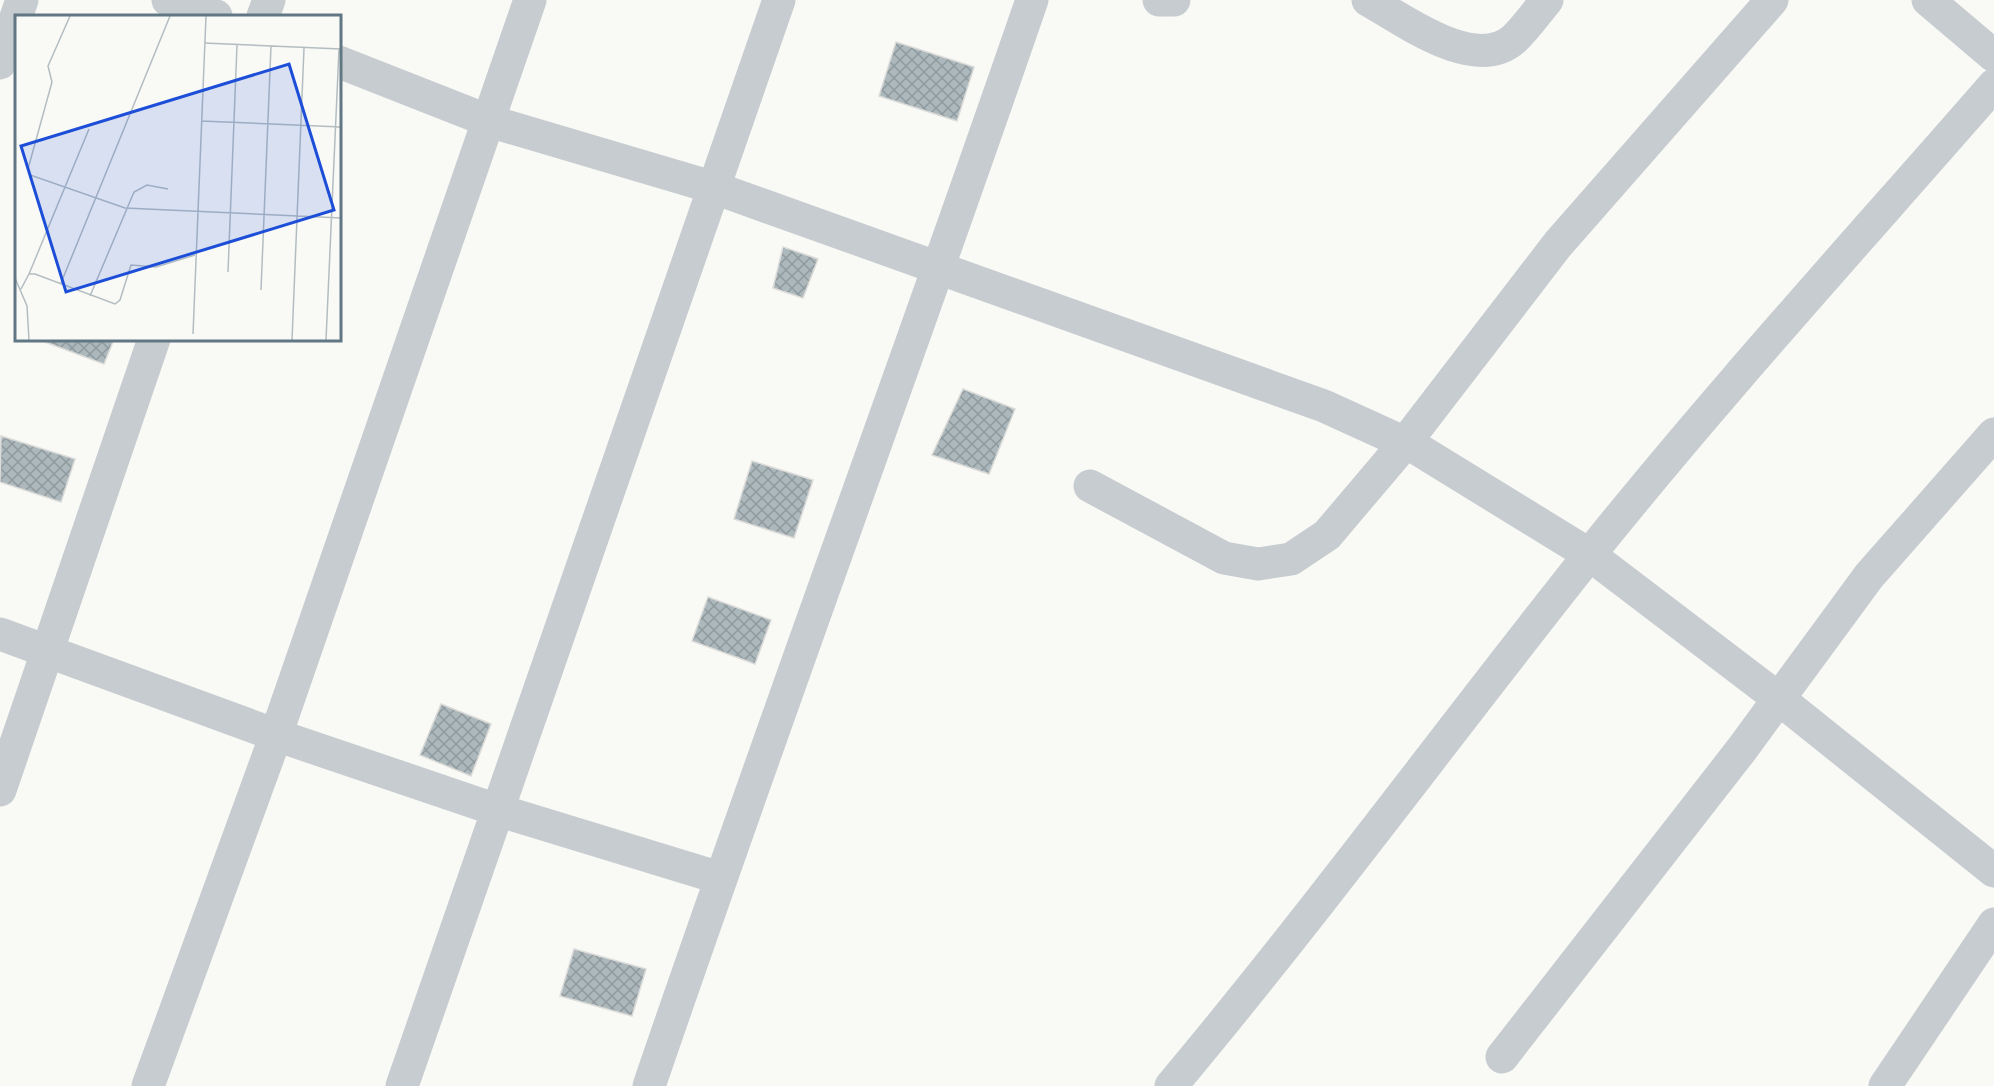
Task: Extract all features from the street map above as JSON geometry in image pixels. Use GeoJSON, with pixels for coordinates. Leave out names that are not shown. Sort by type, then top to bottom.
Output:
{"type":"FeatureCollection","features":[{"type":"Feature","properties":{"kind":"street"},"geometry":{"type":"LineString","coordinates":[[17,15],[22,0]]}},
{"type":"Feature","properties":{"kind":"street"},"geometry":{"type":"LineString","coordinates":[[168,0],[213,15]]}},
{"type":"Feature","properties":{"kind":"street"},"geometry":{"type":"LineString","coordinates":[[263,15],[269,0]]}},
{"type":"Feature","properties":{"kind":"street"},"geometry":{"type":"LineString","coordinates":[[148,1086],[276,735],[530,0]]}},
{"type":"Feature","properties":{"kind":"street"},"geometry":{"type":"LineString","coordinates":[[402,1086],[712,187],[779,0]]}},
{"type":"Feature","properties":{"kind":"street"},"geometry":{"type":"LineString","coordinates":[[649,1086],[720,878],[940,268],[1032,0]]}},
{"type":"Feature","properties":{"kind":"street"},"geometry":{"type":"LineString","coordinates":[[1159,0],[1174,0]]}},
{"type":"Feature","properties":{"kind":"street"},"geometry":{"type":"LineString","coordinates":[[1368,0],[1435,37],[1466,50],[1482,52],[1497,50],[1514,40],[1547,0]]}},
{"type":"Feature","properties":{"kind":"street"},"geometry":{"type":"LineString","coordinates":[[1090,486],[1224,558],[1258,564],[1291,559],[1327,535],[1406,443],[1558,244],[1772,0]]}},
{"type":"Feature","properties":{"kind":"street"},"geometry":{"type":"LineString","coordinates":[[1928,0],[1994,56]]}},
{"type":"Feature","properties":{"kind":"street"},"geometry":{"type":"LineString","coordinates":[[0,63],[15,20]]}},
{"type":"Feature","properties":{"kind":"street"},"geometry":{"type":"LineString","coordinates":[[340,62],[489,121],[712,187],[940,268],[1324,406],[1406,443],[1590,555],[1779,699],[1968,847],[1994,871]]}},
{"type":"Feature","properties":{"kind":"street"},"geometry":{"type":"LineString","coordinates":[[1171,1086],[1267,972],[1590,555],[1699,422],[1994,86]]}},
{"type":"Feature","properties":{"kind":"street"},"geometry":{"type":"LineString","coordinates":[[0,790],[154,340]]}},
{"type":"Feature","properties":{"kind":"street"},"geometry":{"type":"LineString","coordinates":[[1502,1058],[1779,699],[1869,576],[1994,434]]}},
{"type":"Feature","properties":{"kind":"street"},"geometry":{"type":"LineString","coordinates":[[0,634],[48,654],[276,735],[497,810],[720,878]]}},
{"type":"Feature","properties":{"kind":"street"},"geometry":{"type":"LineString","coordinates":[[1885,1086],[1994,924]]}},
{"type":"Feature","properties":{"kind":"building"},"geometry":{"type":"Polygon","coordinates":[[[896,42],[974,67],[957,121],[879,96],[896,42]]]}},
{"type":"Feature","properties":{"kind":"building"},"geometry":{"type":"Polygon","coordinates":[[[783,247],[818,259],[803,298],[773,288],[783,247]]]}},
{"type":"Feature","properties":{"kind":"building"},"geometry":{"type":"Polygon","coordinates":[[[40,340],[114,340],[104,364],[40,340]]]}},
{"type":"Feature","properties":{"kind":"building"},"geometry":{"type":"Polygon","coordinates":[[[963,389],[1015,409],[989,474],[932,455],[963,389]]]}},
{"type":"Feature","properties":{"kind":"building"},"geometry":{"type":"Polygon","coordinates":[[[1,436],[75,459],[61,502],[0,482],[1,436]]]}},
{"type":"Feature","properties":{"kind":"building"},"geometry":{"type":"Polygon","coordinates":[[[752,461],[813,480],[794,538],[734,519],[752,461]]]}},
{"type":"Feature","properties":{"kind":"building"},"geometry":{"type":"Polygon","coordinates":[[[708,597],[771,620],[755,664],[692,641],[708,597]]]}},
{"type":"Feature","properties":{"kind":"building"},"geometry":{"type":"Polygon","coordinates":[[[441,704],[491,724],[471,776],[420,755],[441,704]]]}},
{"type":"Feature","properties":{"kind":"building"},"geometry":{"type":"Polygon","coordinates":[[[574,949],[646,969],[632,1016],[560,996],[574,949]]]}}]}
